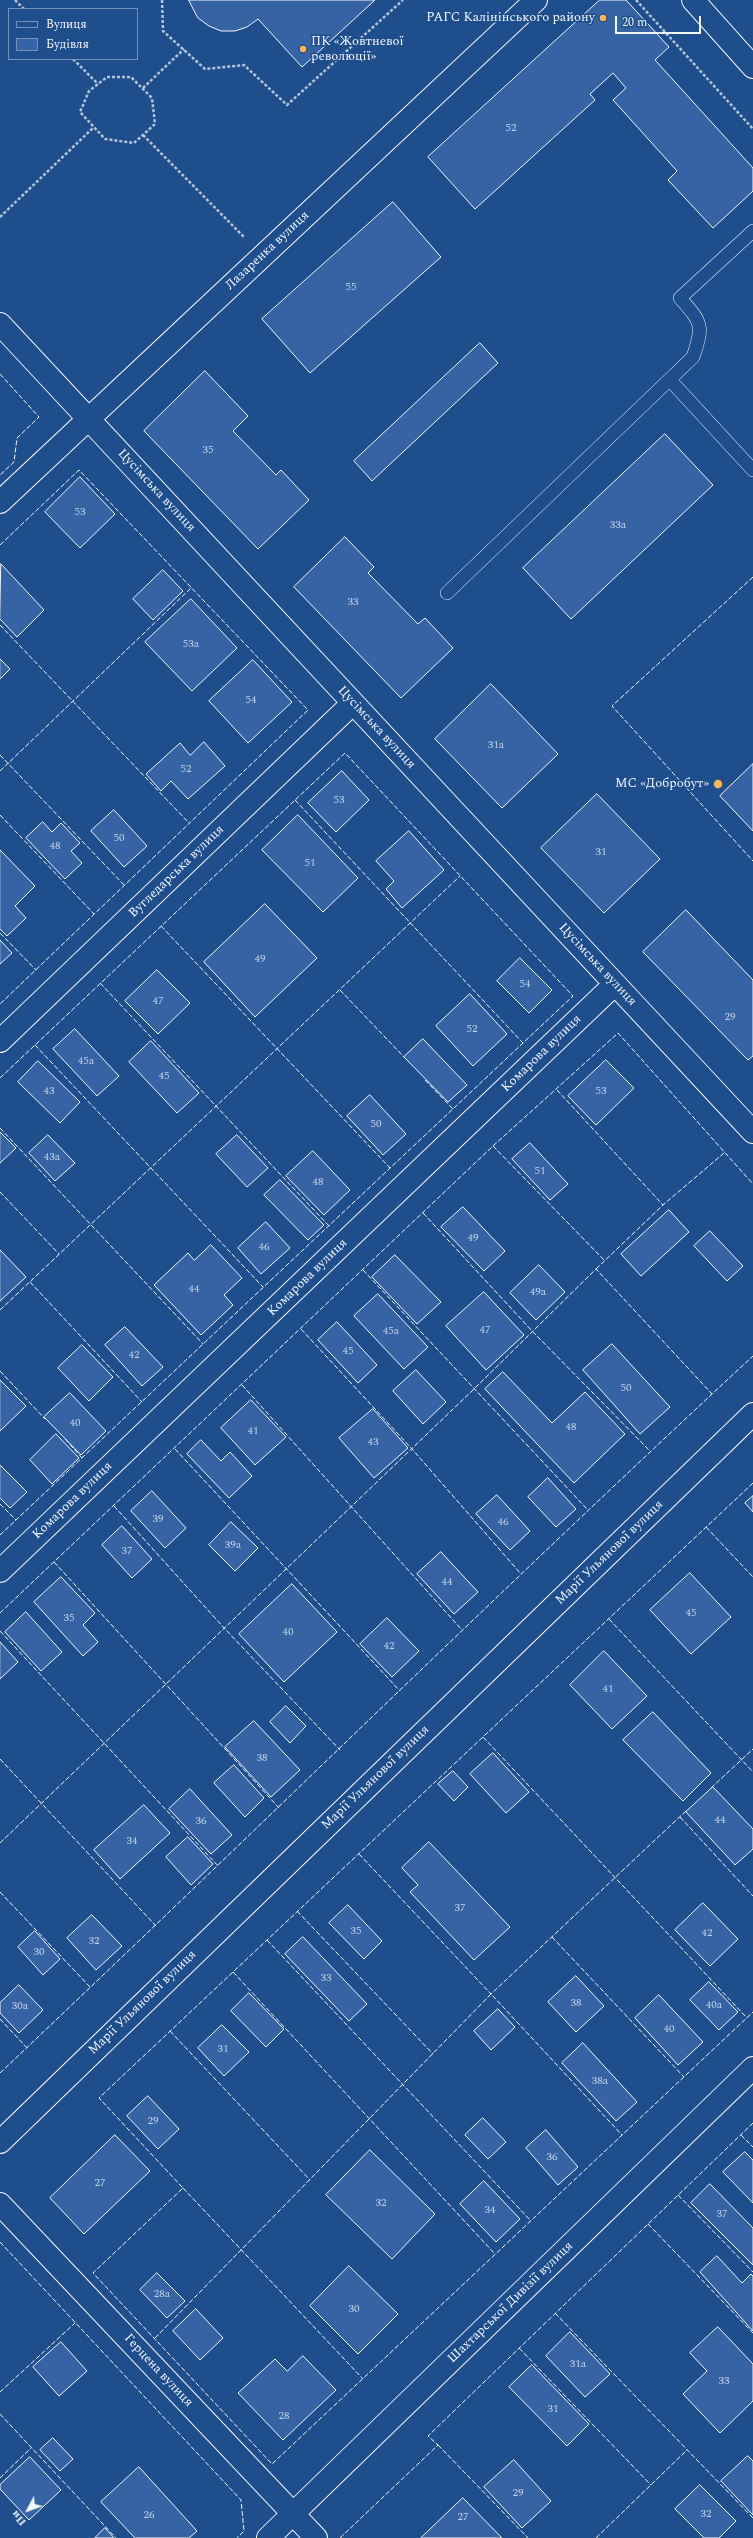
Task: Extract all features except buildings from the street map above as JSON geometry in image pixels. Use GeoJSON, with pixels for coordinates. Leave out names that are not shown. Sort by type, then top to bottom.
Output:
{"type":"FeatureCollection","features":[{"type":"Feature","properties":{"kind":"street","name":"Лазаренка вулиця"},"geometry":{"type":"LineString","coordinates":[[0,502],[536,0]]}},
{"type":"Feature","properties":{"kind":"street"},"geometry":{"type":"LineString","coordinates":[[693,0],[753,67]]}},
{"type":"Feature","properties":{"kind":"street","name":"Цусімська вулиця"},"geometry":{"type":"LineString","coordinates":[[0,324],[753,1132]]}},
{"type":"Feature","properties":{"kind":"street","name":"Вугледарська вулиця"},"geometry":{"type":"LineString","coordinates":[[0,1041],[353,703]]}},
{"type":"Feature","properties":{"kind":"street","name":"Комарова вулиця"},"geometry":{"type":"LineString","coordinates":[[0,1571],[615,984]]}},
{"type":"Feature","properties":{"kind":"street","name":"Марії Ульянової вулиця"},"geometry":{"type":"LineString","coordinates":[[0,2142],[753,1414]]}},
{"type":"Feature","properties":{"kind":"street","name":"Шахтарської Дивізії вулиця"},"geometry":{"type":"LineString","coordinates":[[268,2538],[753,2068]]}},
{"type":"Feature","properties":{"kind":"street","name":"Герцена вулиця"},"geometry":{"type":"LineString","coordinates":[[0,2204],[316,2538]]}},
{"type":"Feature","properties":{"kind":"lane"},"geometry":{"type":"LineString","coordinates":[[447,593],[693,358],[700,336],[698,319],[680,298],[753,231]]}},
{"type":"Feature","properties":{"kind":"lane"},"geometry":{"type":"LineString","coordinates":[[670,380],[753,470]]}},
{"type":"Feature","properties":{"kind":"path"},"geometry":{"type":"LineString","coordinates":[[15,0],[23,8]]}},
{"type":"Feature","properties":{"kind":"path"},"geometry":{"type":"LineString","coordinates":[[162,0],[163,31],[205,68],[244,65],[287,105],[403,0]]}},
{"type":"Feature","properties":{"kind":"path"},"geometry":{"type":"LineString","coordinates":[[636,0],[753,129]]}},
{"type":"Feature","properties":{"kind":"path"},"geometry":{"type":"LineString","coordinates":[[143,88],[184,49]]}},
{"type":"Feature","properties":{"kind":"path"},"geometry":{"type":"LineString","coordinates":[[74,60],[98,84]]}},
{"type":"Feature","properties":{"kind":"path"},"geometry":{"type":"LineString","coordinates":[[131,76],[143,88],[152,98],[155,124],[134,143],[105,139],[80,112],[89,91],[107,77],[131,76]]}},
{"type":"Feature","properties":{"kind":"path"},"geometry":{"type":"LineString","coordinates":[[0,217],[94,127]]}},
{"type":"Feature","properties":{"kind":"path"},"geometry":{"type":"LineString","coordinates":[[143,135],[263,256]]}},
{"type":"Feature","properties":{"kind":"fence"},"geometry":{"type":"LineString","coordinates":[[0,374],[39,417],[17,438],[14,462],[0,475]]}},
{"type":"Feature","properties":{"kind":"fence"},"geometry":{"type":"LineString","coordinates":[[0,545],[79,470],[308,710],[0,1004]]}},
{"type":"Feature","properties":{"kind":"fence"},"geometry":{"type":"LineString","coordinates":[[753,577],[612,706],[753,861]]}},
{"type":"Feature","properties":{"kind":"fence"},"geometry":{"type":"LineString","coordinates":[[0,771],[191,588]]}},
{"type":"Feature","properties":{"kind":"fence"},"geometry":{"type":"LineString","coordinates":[[0,625],[189,823]]}},
{"type":"Feature","properties":{"kind":"fence"},"geometry":{"type":"LineString","coordinates":[[0,1078],[345,753],[573,996],[0,1535]]}},
{"type":"Feature","properties":{"kind":"fence"},"geometry":{"type":"LineString","coordinates":[[0,755],[124,885]]}},
{"type":"Feature","properties":{"kind":"fence"},"geometry":{"type":"LineString","coordinates":[[295,800],[523,1043]]}},
{"type":"Feature","properties":{"kind":"fence"},"geometry":{"type":"LineString","coordinates":[[0,815],[94,914]]}},
{"type":"Feature","properties":{"kind":"fence"},"geometry":{"type":"LineString","coordinates":[[0,1310],[460,876]]}},
{"type":"Feature","properties":{"kind":"fence"},"geometry":{"type":"LineString","coordinates":[[161,926],[390,1168]]}},
{"type":"Feature","properties":{"kind":"fence"},"geometry":{"type":"LineString","coordinates":[[0,933],[36,970]]}},
{"type":"Feature","properties":{"kind":"fence"},"geometry":{"type":"LineString","coordinates":[[100,983],[329,1226]]}},
{"type":"Feature","properties":{"kind":"fence"},"geometry":{"type":"LineString","coordinates":[[340,990],[405,1058]]}},
{"type":"Feature","properties":{"kind":"fence"},"geometry":{"type":"LineString","coordinates":[[0,1613],[493,1146],[618,1033],[753,1184]]}},
{"type":"Feature","properties":{"kind":"fence"},"geometry":{"type":"LineString","coordinates":[[35,1045],[263,1287]]}},
{"type":"Feature","properties":{"kind":"fence"},"geometry":{"type":"LineString","coordinates":[[425,1080],[453,1109]]}},
{"type":"Feature","properties":{"kind":"fence"},"geometry":{"type":"LineString","coordinates":[[557,1090],[663,1205]]}},
{"type":"Feature","properties":{"kind":"fence"},"geometry":{"type":"LineString","coordinates":[[0,1128],[203,1344]]}},
{"type":"Feature","properties":{"kind":"fence"},"geometry":{"type":"LineString","coordinates":[[493,1146],[604,1260]]}},
{"type":"Feature","properties":{"kind":"fence"},"geometry":{"type":"LineString","coordinates":[[596,1269],[663,1205],[724,1153]]}},
{"type":"Feature","properties":{"kind":"fence"},"geometry":{"type":"LineString","coordinates":[[0,1192],[59,1254]]}},
{"type":"Feature","properties":{"kind":"fence"},"geometry":{"type":"LineString","coordinates":[[423,1213],[533,1332],[650,1451]]}},
{"type":"Feature","properties":{"kind":"fence"},"geometry":{"type":"LineString","coordinates":[[0,1843],[474,1389],[596,1269],[712,1394]]}},
{"type":"Feature","properties":{"kind":"fence"},"geometry":{"type":"LineString","coordinates":[[363,1270],[587,1509]]}},
{"type":"Feature","properties":{"kind":"fence"},"geometry":{"type":"LineString","coordinates":[[30,1282],[142,1402]]}},
{"type":"Feature","properties":{"kind":"fence"},"geometry":{"type":"LineString","coordinates":[[301,1329],[412,1449],[521,1574]]}},
{"type":"Feature","properties":{"kind":"fence"},"geometry":{"type":"LineString","coordinates":[[0,2073],[563,1534],[753,1356]]}},
{"type":"Feature","properties":{"kind":"fence"},"geometry":{"type":"LineString","coordinates":[[0,1371],[45,1419]]}},
{"type":"Feature","properties":{"kind":"fence"},"geometry":{"type":"LineString","coordinates":[[242,1385],[462,1630]]}},
{"type":"Feature","properties":{"kind":"fence"},"geometry":{"type":"LineString","coordinates":[[65,1439],[82,1458]]}},
{"type":"Feature","properties":{"kind":"fence"},"geometry":{"type":"LineString","coordinates":[[175,1449],[400,1691]]}},
{"type":"Feature","properties":{"kind":"fence"},"geometry":{"type":"LineString","coordinates":[[753,1483],[99,2098],[183,2188],[93,2273],[272,2464],[753,2012]]}},
{"type":"Feature","properties":{"kind":"fence"},"geometry":{"type":"LineString","coordinates":[[0,1504],[16,1520]]}},
{"type":"Feature","properties":{"kind":"fence"},"geometry":{"type":"LineString","coordinates":[[114,1506],[225,1629],[340,1750]]}},
{"type":"Feature","properties":{"kind":"fence"},"geometry":{"type":"LineString","coordinates":[[706,1527],[753,1577]]}},
{"type":"Feature","properties":{"kind":"fence"},"geometry":{"type":"LineString","coordinates":[[54,1562],[279,1808]]}},
{"type":"Feature","properties":{"kind":"fence"},"geometry":{"type":"LineString","coordinates":[[609,1619],[753,1772]]}},
{"type":"Feature","properties":{"kind":"fence"},"geometry":{"type":"LineString","coordinates":[[0,1631],[219,1867]]}},
{"type":"Feature","properties":{"kind":"fence"},"geometry":{"type":"LineString","coordinates":[[483,1737],[747,2018]]}},
{"type":"Feature","properties":{"kind":"fence"},"geometry":{"type":"LineString","coordinates":[[711,1788],[753,1749]]}},
{"type":"Feature","properties":{"kind":"fence"},"geometry":{"type":"LineString","coordinates":[[0,1759],[156,1926]]}},
{"type":"Feature","properties":{"kind":"fence"},"geometry":{"type":"LineString","coordinates":[[359,1854],[491,1994],[687,1810]]}},
{"type":"Feature","properties":{"kind":"fence"},"geometry":{"type":"LineString","coordinates":[[680,1817],[753,1896]]}},
{"type":"Feature","properties":{"kind":"fence"},"geometry":{"type":"LineString","coordinates":[[0,1892],[90,1987]]}},
{"type":"Feature","properties":{"kind":"fence"},"geometry":{"type":"LineString","coordinates":[[297,1911],[433,2054]]}},
{"type":"Feature","properties":{"kind":"fence"},"geometry":{"type":"LineString","coordinates":[[552,1937],[684,2077]]}},
{"type":"Feature","properties":{"kind":"fence"},"geometry":{"type":"LineString","coordinates":[[267,1940],[531,2221]]}},
{"type":"Feature","properties":{"kind":"fence"},"geometry":{"type":"LineString","coordinates":[[233,1972],[495,2254]]}},
{"type":"Feature","properties":{"kind":"fence"},"geometry":{"type":"LineString","coordinates":[[155,2338],[491,1994],[622,2135]]}},
{"type":"Feature","properties":{"kind":"fence"},"geometry":{"type":"LineString","coordinates":[[0,2019],[27,2048]]}},
{"type":"Feature","properties":{"kind":"fence"},"geometry":{"type":"LineString","coordinates":[[170,2031],[310,2180]]}},
{"type":"Feature","properties":{"kind":"fence"},"geometry":{"type":"LineString","coordinates":[[340,2538],[438,2445],[428,2436],[753,2123]]}},
{"type":"Feature","properties":{"kind":"fence"},"geometry":{"type":"LineString","coordinates":[[741,2135],[753,2147]]}},
{"type":"Feature","properties":{"kind":"fence"},"geometry":{"type":"LineString","coordinates":[[183,2188],[363,2379]]}},
{"type":"Feature","properties":{"kind":"fence"},"geometry":{"type":"LineString","coordinates":[[678,2195],[753,2272]]}},
{"type":"Feature","properties":{"kind":"fence"},"geometry":{"type":"LineString","coordinates":[[648,2224],[753,2333]]}},
{"type":"Feature","properties":{"kind":"fence"},"geometry":{"type":"LineString","coordinates":[[0,2242],[241,2500],[244,2531],[237,2538]]}},
{"type":"Feature","properties":{"kind":"fence"},"geometry":{"type":"LineString","coordinates":[[555,2313],[753,2518]]}},
{"type":"Feature","properties":{"kind":"fence"},"geometry":{"type":"LineString","coordinates":[[0,2392],[75,2323]]}},
{"type":"Feature","properties":{"kind":"fence"},"geometry":{"type":"LineString","coordinates":[[519,2348],[651,2485]]}},
{"type":"Feature","properties":{"kind":"fence"},"geometry":{"type":"LineString","coordinates":[[0,2414],[116,2538]]}},
{"type":"Feature","properties":{"kind":"fence"},"geometry":{"type":"LineString","coordinates":[[438,2445],[528,2538]]}},
{"type":"Feature","properties":{"kind":"fence"},"geometry":{"type":"LineString","coordinates":[[0,2478],[31,2448]]}},
{"type":"Feature","properties":{"kind":"fence"},"geometry":{"type":"LineString","coordinates":[[596,2538],[687,2450]]}},
{"type":"Feature","properties":{"kind":"place","name":"РАГС Калінінського району"},"geometry":{"type":"Point","coordinates":[603,18]}},
{"type":"Feature","properties":{"kind":"place","name":"ПК «Жовтневої революції»"},"geometry":{"type":"Point","coordinates":[303,49]}},
{"type":"Feature","properties":{"kind":"place","name":"МС «Добробут»"},"geometry":{"type":"Point","coordinates":[718,784]}}]}
